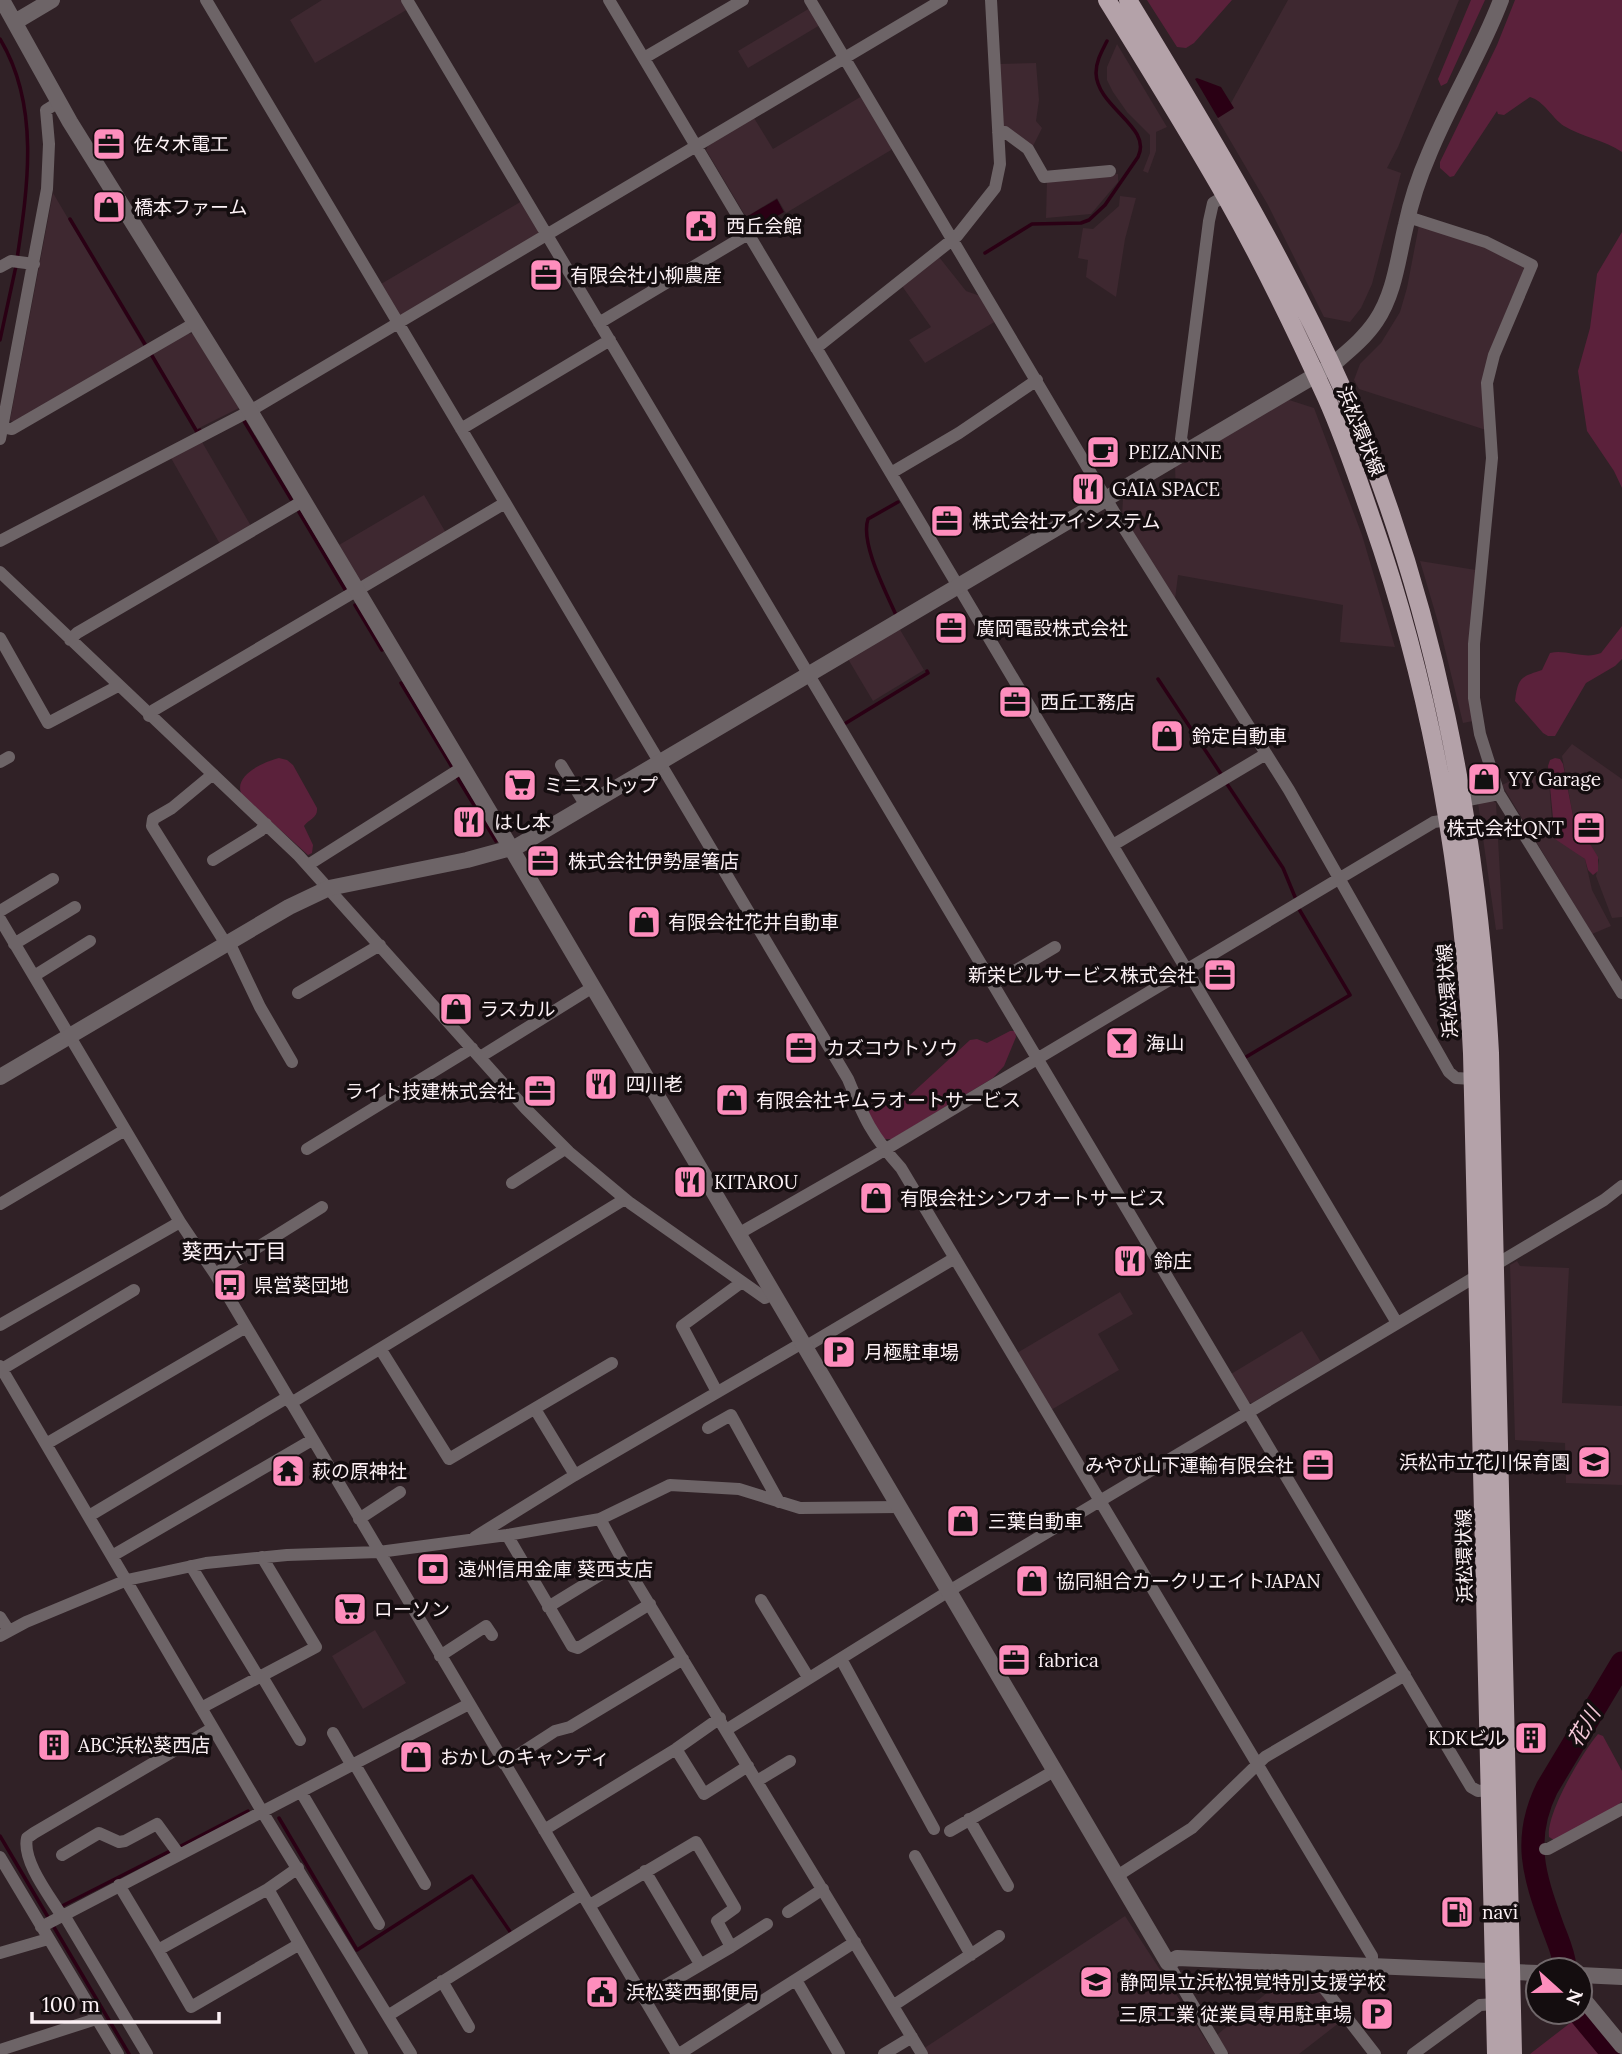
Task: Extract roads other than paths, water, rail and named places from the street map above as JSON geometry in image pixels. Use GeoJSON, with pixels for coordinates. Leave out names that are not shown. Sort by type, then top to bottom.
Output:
{"type":"FeatureCollection","features":[{"type":"Feature","properties":{"kind":"main road","name":"浜松環状線"},"geometry":{"type":"LineString","coordinates":[[1108,0],[1225,196],[1364,444],[1410,578],[1439,688],[1463,801],[1479,911],[1488,1005],[1495,1265],[1503,1972],[1495,2004],[1496,2054]]}},
{"type":"Feature","properties":{"kind":"main road","name":"浜松環状線"},"geometry":{"type":"LineString","coordinates":[[1128,0],[1250,203],[1323,370],[1390,575],[1422,692],[1448,820],[1466,955],[1473,1079],[1490,1790],[1503,1972],[1513,2054]]}},
{"type":"Feature","properties":{"kind":"street"},"geometry":{"type":"LineString","coordinates":[[2,0],[59,102],[250,411],[463,767],[1222,2054]]}},
{"type":"Feature","properties":{"kind":"street"},"geometry":{"type":"LineString","coordinates":[[15,22],[52,0]]}},
{"type":"Feature","properties":{"kind":"street"},"geometry":{"type":"LineString","coordinates":[[206,0],[848,1079],[863,1117],[901,1168],[1373,1956],[1372,1966]]}},
{"type":"Feature","properties":{"kind":"street"},"geometry":{"type":"LineString","coordinates":[[407,0],[1471,1787],[1478,1791],[1490,1790]]}},
{"type":"Feature","properties":{"kind":"street"},"geometry":{"type":"LineString","coordinates":[[610,0],[1397,1324]]}},
{"type":"Feature","properties":{"kind":"street"},"geometry":{"type":"LineString","coordinates":[[644,58],[743,0]]}},
{"type":"Feature","properties":{"kind":"street"},"geometry":{"type":"LineString","coordinates":[[810,0],[1107,497],[1266,754],[1449,1072],[1456,1078],[1473,1079]]}},
{"type":"Feature","properties":{"kind":"street"},"geometry":{"type":"LineString","coordinates":[[0,541],[250,411],[942,0]]}},
{"type":"Feature","properties":{"kind":"street"},"geometry":{"type":"LineString","coordinates":[[817,348],[953,239],[995,188],[1000,164],[991,0]]}},
{"type":"Feature","properties":{"kind":"street"},"geometry":{"type":"LineString","coordinates":[[0,1077],[289,907],[329,888],[467,860],[518,846],[1323,370],[1368,332],[1385,305],[1391,291],[1408,217],[1429,153],[1480,51],[1501,0]]}},
{"type":"Feature","properties":{"kind":"street"},"geometry":{"type":"LineString","coordinates":[[59,102],[46,110],[49,174],[1,427],[12,429],[195,323]]}},
{"type":"Feature","properties":{"kind":"street"},"geometry":{"type":"LineString","coordinates":[[998,132],[1005,132],[1028,149],[1044,177],[1110,171]]}},
{"type":"Feature","properties":{"kind":"street"},"geometry":{"type":"LineString","coordinates":[[1187,450],[1181,439],[1209,221],[1213,203],[1225,196]]}},
{"type":"Feature","properties":{"kind":"street"},"geometry":{"type":"LineString","coordinates":[[1408,217],[1486,242],[1532,265],[1494,355],[1487,383],[1492,458],[1472,680],[1480,733],[1499,794],[1622,993]]}},
{"type":"Feature","properties":{"kind":"street"},"geometry":{"type":"LineString","coordinates":[[599,323],[748,234]]}},
{"type":"Feature","properties":{"kind":"street"},"geometry":{"type":"LineString","coordinates":[[0,267],[13,261],[31,264]]}},
{"type":"Feature","properties":{"kind":"street"},"geometry":{"type":"LineString","coordinates":[[461,429],[610,340]]}},
{"type":"Feature","properties":{"kind":"street"},"geometry":{"type":"LineString","coordinates":[[891,473],[959,433],[1037,380]]}},
{"type":"Feature","properties":{"kind":"street"},"geometry":{"type":"LineString","coordinates":[[70,640],[77,633],[303,501]]}},
{"type":"Feature","properties":{"kind":"street"},"geometry":{"type":"LineString","coordinates":[[149,716],[166,703],[505,503]]}},
{"type":"Feature","properties":{"kind":"street"},"geometry":{"type":"LineString","coordinates":[[0,572],[308,864],[565,1149],[625,1199],[742,1282],[765,1298],[773,1294]]}},
{"type":"Feature","properties":{"kind":"street"},"geometry":{"type":"LineString","coordinates":[[0,638],[48,723],[118,686]]}},
{"type":"Feature","properties":{"kind":"street"},"geometry":{"type":"LineString","coordinates":[[1112,845],[1266,754]]}},
{"type":"Feature","properties":{"kind":"street"},"geometry":{"type":"LineString","coordinates":[[562,765],[586,806]]}},
{"type":"Feature","properties":{"kind":"street"},"geometry":{"type":"LineString","coordinates":[[308,864],[463,767]]}},
{"type":"Feature","properties":{"kind":"street"},"geometry":{"type":"LineString","coordinates":[[213,774],[172,808],[153,819],[152,826],[227,943],[292,1062]]}},
{"type":"Feature","properties":{"kind":"street"},"geometry":{"type":"LineString","coordinates":[[1463,801],[1499,794]]}},
{"type":"Feature","properties":{"kind":"street"},"geometry":{"type":"LineString","coordinates":[[738,1234],[885,1150],[1434,822],[1448,820]]}},
{"type":"Feature","properties":{"kind":"street"},"geometry":{"type":"LineString","coordinates":[[214,860],[260,831],[266,824]]}},
{"type":"Feature","properties":{"kind":"street"},"geometry":{"type":"LineString","coordinates":[[0,911],[53,879]]}},
{"type":"Feature","properties":{"kind":"street"},"geometry":{"type":"LineString","coordinates":[[15,944],[75,907]]}},
{"type":"Feature","properties":{"kind":"street"},"geometry":{"type":"LineString","coordinates":[[0,919],[180,1222],[215,1274],[504,1765],[678,2054],[855,1942]]}},
{"type":"Feature","properties":{"kind":"street"},"geometry":{"type":"LineString","coordinates":[[34,976],[90,941]]}},
{"type":"Feature","properties":{"kind":"street"},"geometry":{"type":"LineString","coordinates":[[298,993],[380,945]]}},
{"type":"Feature","properties":{"kind":"street"},"geometry":{"type":"LineString","coordinates":[[993,984],[1055,947]]}},
{"type":"Feature","properties":{"kind":"street"},"geometry":{"type":"LineString","coordinates":[[307,1149],[593,987]]}},
{"type":"Feature","properties":{"kind":"street"},"geometry":{"type":"LineString","coordinates":[[0,1204],[125,1130]]}},
{"type":"Feature","properties":{"kind":"street"},"geometry":{"type":"LineString","coordinates":[[512,1183],[565,1149]]}},
{"type":"Feature","properties":{"kind":"street"},"geometry":{"type":"LineString","coordinates":[[544,1830],[676,1749],[841,1659],[949,1591],[1604,1200],[1622,1186]]}},
{"type":"Feature","properties":{"kind":"street"},"geometry":{"type":"LineString","coordinates":[[89,1516],[381,1350],[625,1199]]}},
{"type":"Feature","properties":{"kind":"street"},"geometry":{"type":"LineString","coordinates":[[215,1274],[322,1207]]}},
{"type":"Feature","properties":{"kind":"street"},"geometry":{"type":"LineString","coordinates":[[0,1325],[180,1222]]}},
{"type":"Feature","properties":{"kind":"street"},"geometry":{"type":"LineString","coordinates":[[473,1538],[717,1392],[955,1258]]}},
{"type":"Feature","properties":{"kind":"street"},"geometry":{"type":"LineString","coordinates":[[717,1392],[682,1326],[742,1282]]}},
{"type":"Feature","properties":{"kind":"street"},"geometry":{"type":"LineString","coordinates":[[134,1290],[1,1367],[262,1813],[411,2054]]}},
{"type":"Feature","properties":{"kind":"street"},"geometry":{"type":"LineString","coordinates":[[46,1444],[246,1327]]}},
{"type":"Feature","properties":{"kind":"street"},"geometry":{"type":"LineString","coordinates":[[381,1350],[449,1460],[612,1363]]}},
{"type":"Feature","properties":{"kind":"street"},"geometry":{"type":"LineString","coordinates":[[535,1409],[575,1475]]}},
{"type":"Feature","properties":{"kind":"street"},"geometry":{"type":"LineString","coordinates":[[708,1428],[731,1415],[779,1502]]}},
{"type":"Feature","properties":{"kind":"street"},"geometry":{"type":"LineString","coordinates":[[112,1556],[312,1440]]}},
{"type":"Feature","properties":{"kind":"street"},"geometry":{"type":"LineString","coordinates":[[0,1617],[5,1633],[127,1580],[191,1566],[262,1557],[379,1552],[600,1519],[670,1485],[739,1489],[800,1508],[899,1507]]}},
{"type":"Feature","properties":{"kind":"street"},"geometry":{"type":"LineString","coordinates":[[359,1519],[400,1492]]}},
{"type":"Feature","properties":{"kind":"street"},"geometry":{"type":"LineString","coordinates":[[600,1519],[922,2054]]}},
{"type":"Feature","properties":{"kind":"street"},"geometry":{"type":"LineString","coordinates":[[507,1535],[572,1646],[578,1648],[650,1604]]}},
{"type":"Feature","properties":{"kind":"street"},"geometry":{"type":"LineString","coordinates":[[201,1708],[316,1647],[262,1557]]}},
{"type":"Feature","properties":{"kind":"street"},"geometry":{"type":"LineString","coordinates":[[548,1607],[623,1560]]}},
{"type":"Feature","properties":{"kind":"street"},"geometry":{"type":"LineString","coordinates":[[191,1566],[300,1740]]}},
{"type":"Feature","properties":{"kind":"street"},"geometry":{"type":"LineString","coordinates":[[761,1600],[808,1677]]}},
{"type":"Feature","properties":{"kind":"street"},"geometry":{"type":"LineString","coordinates":[[440,1656],[486,1626],[492,1635]]}},
{"type":"Feature","properties":{"kind":"street"},"geometry":{"type":"LineString","coordinates":[[504,1765],[555,1731],[570,1727],[683,1659]]}},
{"type":"Feature","properties":{"kind":"street"},"geometry":{"type":"LineString","coordinates":[[841,1659],[934,1829]]}},
{"type":"Feature","properties":{"kind":"street"},"geometry":{"type":"LineString","coordinates":[[1116,1876],[1192,1828],[1265,1757],[1405,1675]]}},
{"type":"Feature","properties":{"kind":"street"},"geometry":{"type":"LineString","coordinates":[[0,1953],[53,1920],[469,1704]]}},
{"type":"Feature","properties":{"kind":"street"},"geometry":{"type":"LineString","coordinates":[[118,2054],[96,2019],[53,1920],[26,1853],[27,1838],[213,1728]]}},
{"type":"Feature","properties":{"kind":"street"},"geometry":{"type":"LineString","coordinates":[[333,1733],[425,1884]]}},
{"type":"Feature","properties":{"kind":"street"},"geometry":{"type":"LineString","coordinates":[[676,1749],[704,1794],[748,1766]]}},
{"type":"Feature","properties":{"kind":"street"},"geometry":{"type":"LineString","coordinates":[[757,1781],[790,1761]]}},
{"type":"Feature","properties":{"kind":"street"},"geometry":{"type":"LineString","coordinates":[[950,1831],[1054,1771]]}},
{"type":"Feature","properties":{"kind":"street"},"geometry":{"type":"LineString","coordinates":[[301,1792],[379,1924]]}},
{"type":"Feature","properties":{"kind":"street"},"geometry":{"type":"LineString","coordinates":[[1545,1849],[1622,1809]]}},
{"type":"Feature","properties":{"kind":"street"},"geometry":{"type":"LineString","coordinates":[[970,1819],[1008,1886]]}},
{"type":"Feature","properties":{"kind":"street"},"geometry":{"type":"LineString","coordinates":[[62,1855],[99,1833],[119,1842],[157,1824],[175,1848]]}},
{"type":"Feature","properties":{"kind":"street"},"geometry":{"type":"LineString","coordinates":[[389,2015],[442,1981],[696,1842],[735,1908],[717,1921],[730,1947]]}},
{"type":"Feature","properties":{"kind":"street"},"geometry":{"type":"LineString","coordinates":[[915,1856],[971,1955]]}},
{"type":"Feature","properties":{"kind":"street"},"geometry":{"type":"LineString","coordinates":[[0,1857],[53,1920],[148,2054]]}},
{"type":"Feature","properties":{"kind":"street"},"geometry":{"type":"LineString","coordinates":[[158,1950],[268,1889],[298,1868]]}},
{"type":"Feature","properties":{"kind":"street"},"geometry":{"type":"LineString","coordinates":[[645,1871],[700,1964]]}},
{"type":"Feature","properties":{"kind":"street"},"geometry":{"type":"LineString","coordinates":[[119,1885],[191,2007],[298,1945]]}},
{"type":"Feature","properties":{"kind":"street"},"geometry":{"type":"LineString","coordinates":[[268,1889],[362,2054]]}},
{"type":"Feature","properties":{"kind":"street"},"geometry":{"type":"LineString","coordinates":[[788,1912],[823,1889]]}},
{"type":"Feature","properties":{"kind":"street"},"geometry":{"type":"LineString","coordinates":[[644,1998],[767,1924]]}},
{"type":"Feature","properties":{"kind":"street"},"geometry":{"type":"LineString","coordinates":[[894,2005],[999,1936]]}},
{"type":"Feature","properties":{"kind":"street"},"geometry":{"type":"LineString","coordinates":[[1168,1964],[1177,1958],[1524,1973]]}},
{"type":"Feature","properties":{"kind":"street"},"geometry":{"type":"LineString","coordinates":[[1310,1964],[1310,1970],[1375,2054]]}},
{"type":"Feature","properties":{"kind":"street"},"geometry":{"type":"LineString","coordinates":[[1594,1976],[1622,1977]]}},
{"type":"Feature","properties":{"kind":"street"},"geometry":{"type":"LineString","coordinates":[[796,1980],[839,2054]]}},
{"type":"Feature","properties":{"kind":"street"},"geometry":{"type":"LineString","coordinates":[[442,1981],[469,2027]]}},
{"type":"Feature","properties":{"kind":"street"},"geometry":{"type":"LineString","coordinates":[[1413,2054],[1480,2004],[1495,2004]]}},
{"type":"Feature","properties":{"kind":"street"},"geometry":{"type":"LineString","coordinates":[[1594,2012],[1622,2046]]}},
{"type":"Feature","properties":{"kind":"street"},"geometry":{"type":"LineString","coordinates":[[0,2050],[96,2019]]}},
{"type":"Feature","properties":{"kind":"street"},"geometry":{"type":"LineString","coordinates":[[884,2054],[912,2037]]}},
{"type":"Feature","properties":{"kind":"waterway"},"geometry":{"type":"LineString","coordinates":[[0,39],[13,64],[26,118],[27,175],[17,259]]}},
{"type":"Feature","properties":{"kind":"waterway"},"geometry":{"type":"LineString","coordinates":[[985,253],[1032,224],[1081,223],[1089,220],[1105,205],[1138,157],[1141,146],[1138,136],[1105,97],[1099,85],[1097,64],[1107,41]]}},
{"type":"Feature","properties":{"kind":"waterway"},"geometry":{"type":"LineString","coordinates":[[70,219],[146,346]]}},
{"type":"Feature","properties":{"kind":"waterway"},"geometry":{"type":"LineString","coordinates":[[0,340],[16,266]]}},
{"type":"Feature","properties":{"kind":"waterway"},"geometry":{"type":"LineString","coordinates":[[151,354],[197,432],[200,430]]}},
{"type":"Feature","properties":{"kind":"waterway"},"geometry":{"type":"LineString","coordinates":[[244,421],[291,499]]}},
{"type":"Feature","properties":{"kind":"waterway"},"geometry":{"type":"LineString","coordinates":[[896,615],[875,567],[866,529],[868,519],[898,502]]}},
{"type":"Feature","properties":{"kind":"waterway"},"geometry":{"type":"LineString","coordinates":[[299,512],[346,591]]}},
{"type":"Feature","properties":{"kind":"waterway"},"geometry":{"type":"LineString","coordinates":[[355,605],[382,650]]}},
{"type":"Feature","properties":{"kind":"waterway"},"geometry":{"type":"LineString","coordinates":[[846,723],[928,673],[927,671]]}},
{"type":"Feature","properties":{"kind":"waterway"},"geometry":{"type":"LineString","coordinates":[[1158,679],[1221,774]]}},
{"type":"Feature","properties":{"kind":"waterway"},"geometry":{"type":"LineString","coordinates":[[401,683],[452,767]]}},
{"type":"Feature","properties":{"kind":"waterway"},"geometry":{"type":"LineString","coordinates":[[457,777],[496,841]]}},
{"type":"Feature","properties":{"kind":"waterway"},"geometry":{"type":"LineString","coordinates":[[1227,784],[1283,868],[1295,897]]}},
{"type":"Feature","properties":{"kind":"waterway"},"geometry":{"type":"LineString","coordinates":[[1246,1057],[1350,995],[1299,909]]}},
{"type":"Feature","properties":{"kind":"waterway","name":"花川"},"geometry":{"type":"LineString","coordinates":[[1563,1956],[1536,1873],[1533,1857],[1535,1824],[1547,1788],[1622,1663]]}},
{"type":"Feature","properties":{"kind":"waterway"},"geometry":{"type":"LineString","coordinates":[[179,1847],[248,1811]]}},
{"type":"Feature","properties":{"kind":"waterway"},"geometry":{"type":"LineString","coordinates":[[279,1818],[357,1950],[472,1876],[511,1933]]}},
{"type":"Feature","properties":{"kind":"waterway"},"geometry":{"type":"LineString","coordinates":[[0,1836],[129,2054]]}},
{"type":"Feature","properties":{"kind":"waterway"},"geometry":{"type":"LineString","coordinates":[[60,1907],[172,1850]]}},
{"type":"Feature","properties":{"kind":"waterway"},"geometry":{"type":"LineString","coordinates":[[1590,2026],[1613,2054]]}},
{"type":"Feature","properties":{"kind":"place","name":"佐々木電工"},"geometry":{"type":"Point","coordinates":[109,144]}},
{"type":"Feature","properties":{"kind":"place","name":"橋本ファーム"},"geometry":{"type":"Point","coordinates":[109,207]}},
{"type":"Feature","properties":{"kind":"place","name":"西丘会館"},"geometry":{"type":"Point","coordinates":[701,226]}},
{"type":"Feature","properties":{"kind":"place","name":"有限会社小柳農産"},"geometry":{"type":"Point","coordinates":[546,275]}},
{"type":"Feature","properties":{"kind":"place","name":"PEIZANNE"},"geometry":{"type":"Point","coordinates":[1103,452]}},
{"type":"Feature","properties":{"kind":"place","name":"GAIA SPACE"},"geometry":{"type":"Point","coordinates":[1088,489]}},
{"type":"Feature","properties":{"kind":"place","name":"株式会社アイシステム"},"geometry":{"type":"Point","coordinates":[947,521]}},
{"type":"Feature","properties":{"kind":"place","name":"廣岡電設株式会社"},"geometry":{"type":"Point","coordinates":[951,628]}},
{"type":"Feature","properties":{"kind":"place","name":"西丘工務店"},"geometry":{"type":"Point","coordinates":[1015,702]}},
{"type":"Feature","properties":{"kind":"place","name":"鈴定自動車"},"geometry":{"type":"Point","coordinates":[1167,736]}},
{"type":"Feature","properties":{"kind":"place","name":"YY Garage"},"geometry":{"type":"Point","coordinates":[1484,779]}},
{"type":"Feature","properties":{"kind":"place","name":"ミニストップ"},"geometry":{"type":"Point","coordinates":[520,785]}},
{"type":"Feature","properties":{"kind":"place","name":"はし本"},"geometry":{"type":"Point","coordinates":[469,822]}},
{"type":"Feature","properties":{"kind":"place","name":"株式会社QNT"},"geometry":{"type":"Point","coordinates":[1589,828]}},
{"type":"Feature","properties":{"kind":"place","name":"株式会社伊勢屋箸店"},"geometry":{"type":"Point","coordinates":[543,861]}},
{"type":"Feature","properties":{"kind":"place","name":"有限会社花井自動車"},"geometry":{"type":"Point","coordinates":[644,922]}},
{"type":"Feature","properties":{"kind":"place","name":"新栄ビルサービス株式会社"},"geometry":{"type":"Point","coordinates":[1220,975]}},
{"type":"Feature","properties":{"kind":"place","name":"ラスカル"},"geometry":{"type":"Point","coordinates":[456,1009]}},
{"type":"Feature","properties":{"kind":"place","name":"海山"},"geometry":{"type":"Point","coordinates":[1122,1043]}},
{"type":"Feature","properties":{"kind":"place","name":"カズコウトソウ"},"geometry":{"type":"Point","coordinates":[801,1048]}},
{"type":"Feature","properties":{"kind":"place","name":"四川老"},"geometry":{"type":"Point","coordinates":[601,1084]}},
{"type":"Feature","properties":{"kind":"place","name":"ライト技建株式会社"},"geometry":{"type":"Point","coordinates":[540,1091]}},
{"type":"Feature","properties":{"kind":"place","name":"有限会社キムラオートサービス"},"geometry":{"type":"Point","coordinates":[732,1100]}},
{"type":"Feature","properties":{"kind":"place","name":"KITAROU"},"geometry":{"type":"Point","coordinates":[690,1182]}},
{"type":"Feature","properties":{"kind":"place","name":"有限会社シンワオートサービス"},"geometry":{"type":"Point","coordinates":[876,1198]}},
{"type":"Feature","properties":{"kind":"place","name":"鈴庄"},"geometry":{"type":"Point","coordinates":[1130,1261]}},
{"type":"Feature","properties":{"kind":"place","name":"県営葵団地"},"geometry":{"type":"Point","coordinates":[230,1285]}},
{"type":"Feature","properties":{"kind":"place","name":"月極駐車場"},"geometry":{"type":"Point","coordinates":[839,1352]}},
{"type":"Feature","properties":{"kind":"place","name":"浜松市立花川保育園"},"geometry":{"type":"Point","coordinates":[1594,1462]}},
{"type":"Feature","properties":{"kind":"place","name":"みやび山下運輸有限会社"},"geometry":{"type":"Point","coordinates":[1318,1465]}},
{"type":"Feature","properties":{"kind":"place","name":"萩の原神社"},"geometry":{"type":"Point","coordinates":[288,1471]}},
{"type":"Feature","properties":{"kind":"place","name":"三葉自動車"},"geometry":{"type":"Point","coordinates":[963,1521]}},
{"type":"Feature","properties":{"kind":"place","name":"遠州信用金庫 葵西支店"},"geometry":{"type":"Point","coordinates":[433,1569]}},
{"type":"Feature","properties":{"kind":"place","name":"協同組合カークリエイトJAPAN"},"geometry":{"type":"Point","coordinates":[1032,1581]}},
{"type":"Feature","properties":{"kind":"place","name":"ローソン"},"geometry":{"type":"Point","coordinates":[350,1609]}},
{"type":"Feature","properties":{"kind":"place","name":"fabrica"},"geometry":{"type":"Point","coordinates":[1014,1660]}},
{"type":"Feature","properties":{"kind":"place","name":"KDKビル"},"geometry":{"type":"Point","coordinates":[1531,1738]}},
{"type":"Feature","properties":{"kind":"place","name":"ABC浜松葵西店"},"geometry":{"type":"Point","coordinates":[54,1745]}},
{"type":"Feature","properties":{"kind":"place","name":"おかしのキャンディ"},"geometry":{"type":"Point","coordinates":[416,1757]}},
{"type":"Feature","properties":{"kind":"place","name":"navi"},"geometry":{"type":"Point","coordinates":[1457,1912]}},
{"type":"Feature","properties":{"kind":"place","name":"静岡県立浜松視覚特別支援学校"},"geometry":{"type":"Point","coordinates":[1096,1982]}},
{"type":"Feature","properties":{"kind":"place","name":"浜松葵西郵便局"},"geometry":{"type":"Point","coordinates":[602,1992]}},
{"type":"Feature","properties":{"kind":"place","name":"三原工業 従業員専用駐車場"},"geometry":{"type":"Point","coordinates":[1377,2014]}},
{"type":"Feature","properties":{"kind":"district","name":"葵西六丁目"},"geometry":{"type":"Point","coordinates":[234,1252]}}]}
